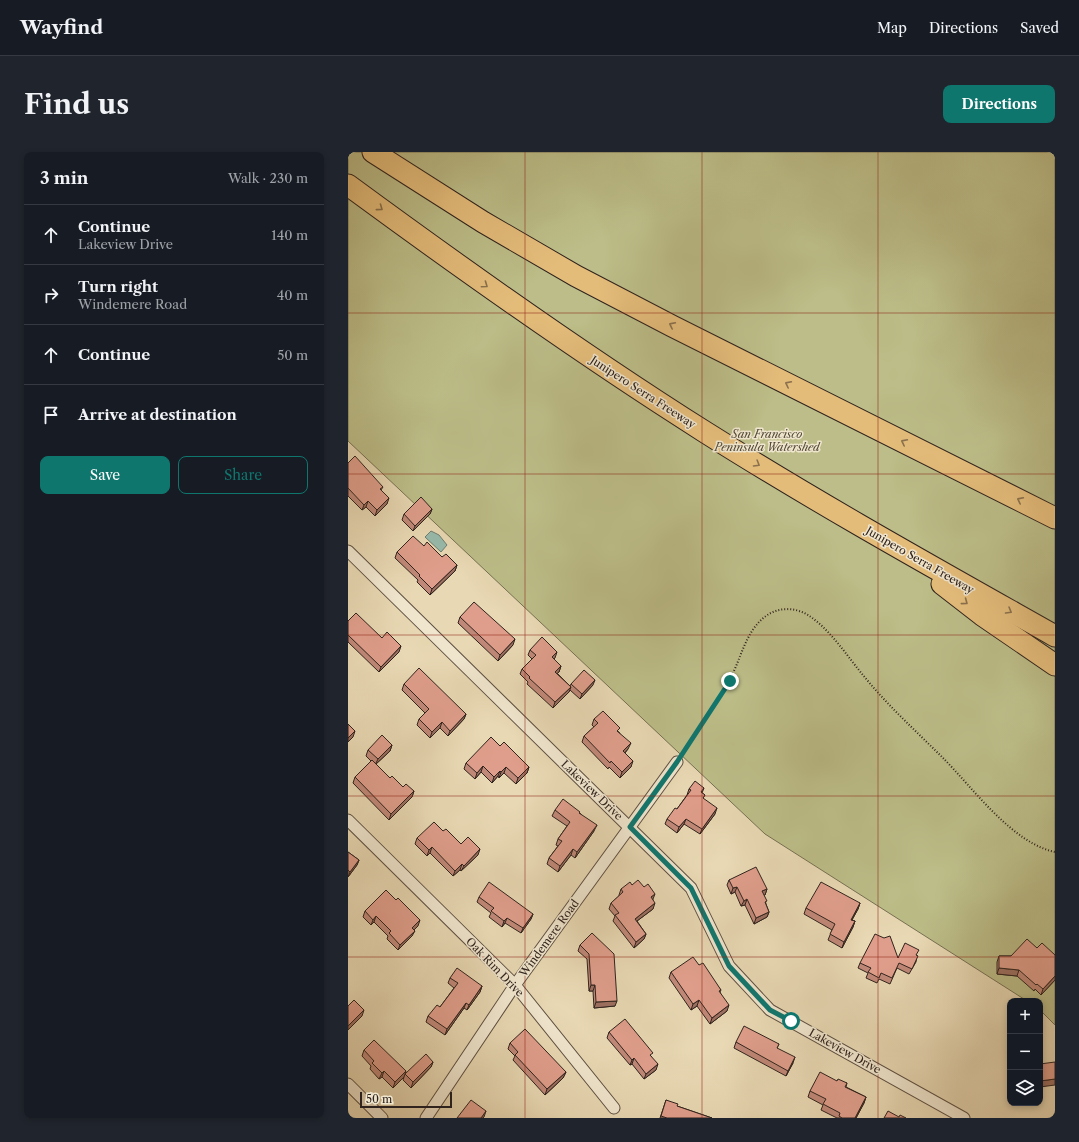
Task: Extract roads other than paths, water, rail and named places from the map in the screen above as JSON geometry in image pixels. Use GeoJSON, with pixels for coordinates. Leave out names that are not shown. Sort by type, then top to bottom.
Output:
{"type":"FeatureCollection","features":[{"type":"Feature","properties":{"kind":"highway"},"geometry":{"type":"LineString","coordinates":[[373,152],[472,215],[576,276],[660,320],[1055,518]]}},
{"type":"Feature","properties":{"kind":"highway","name":"Junipero Serra Freeway"},"geometry":{"type":"LineString","coordinates":[[348,185],[505,299],[615,374],[757,464],[890,543],[1055,636]]}},
{"type":"Feature","properties":{"kind":"highway"},"geometry":{"type":"LineString","coordinates":[[890,543],[966,603],[1055,666]]}},
{"type":"Feature","properties":{"kind":"street","name":"Lakeview Drive"},"geometry":{"type":"LineString","coordinates":[[348,551],[691,888],[729,966],[770,1010],[964,1118]]}},
{"type":"Feature","properties":{"kind":"street","name":"Windemere Road"},"geometry":{"type":"LineString","coordinates":[[426,1118],[515,985],[677,762]]}},
{"type":"Feature","properties":{"kind":"street","name":"Oak Rim Drive"},"geometry":{"type":"LineString","coordinates":[[348,820],[515,985],[614,1108]]}},
{"type":"Feature","properties":{"kind":"street"},"geometry":{"type":"LineString","coordinates":[[348,1084],[382,1118]]}},
{"type":"Feature","properties":{"kind":"park label","name":"San Francisco Peninsula Watershed"},"geometry":{"type":"Point","coordinates":[767,440]}}]}
